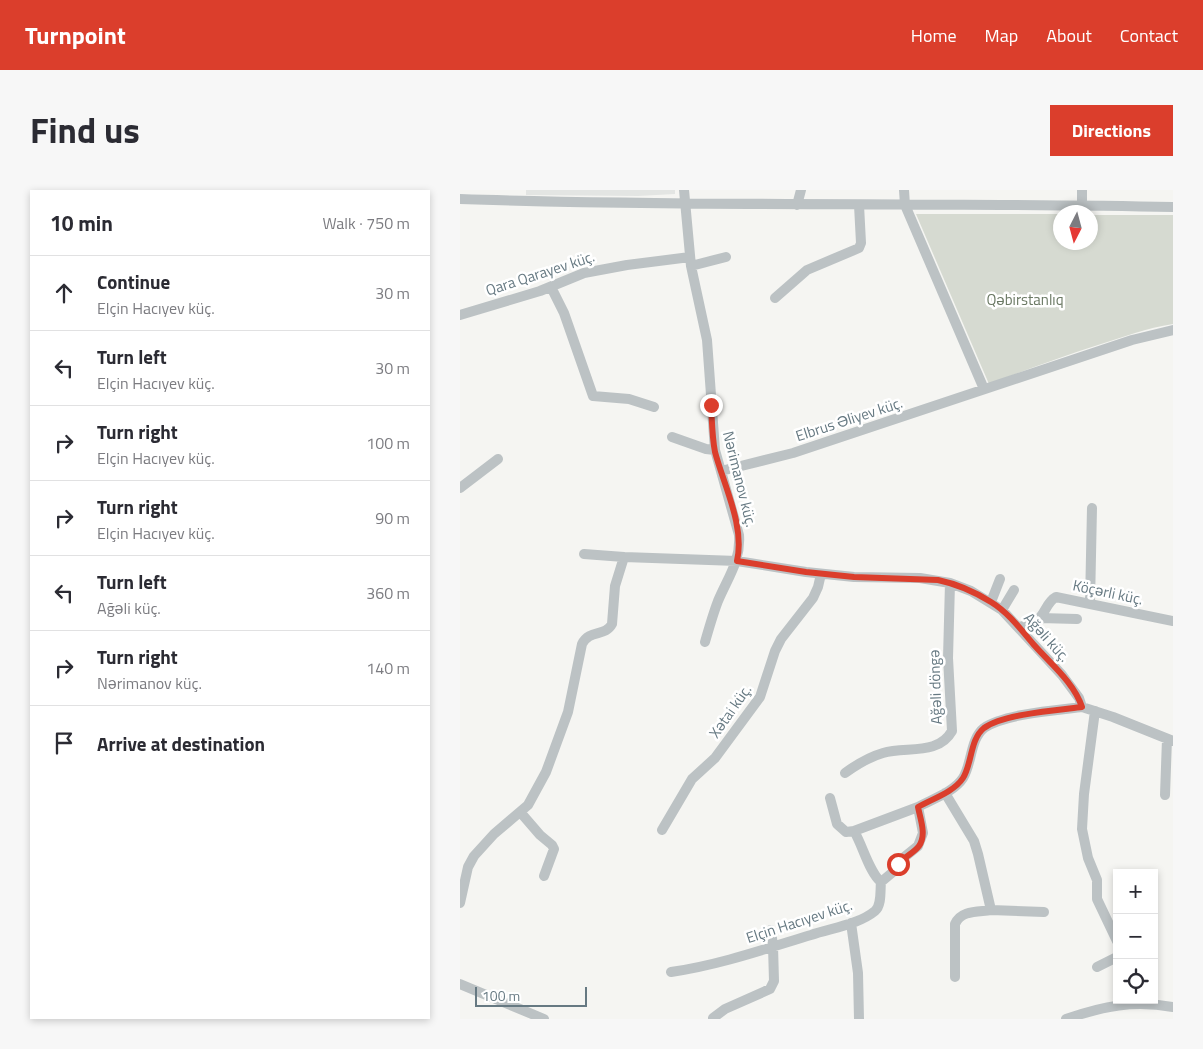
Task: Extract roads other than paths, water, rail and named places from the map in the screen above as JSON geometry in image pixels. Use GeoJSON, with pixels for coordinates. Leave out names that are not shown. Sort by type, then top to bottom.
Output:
{"type":"FeatureCollection","features":[{"type":"Feature","properties":{"kind":"street","name":"Nərimanov küç."},"geometry":{"type":"LineString","coordinates":[[684,190],[690,261],[707,340],[715,450],[739,535],[740,550],[737,561]]}},
{"type":"Feature","properties":{"kind":"street"},"geometry":{"type":"LineString","coordinates":[[797,205],[801,190]]}},
{"type":"Feature","properties":{"kind":"street"},"geometry":{"type":"LineString","coordinates":[[904,190],[905,205],[984,389]]}},
{"type":"Feature","properties":{"kind":"street"},"geometry":{"type":"LineString","coordinates":[[460,199],[587,204],[1082,205],[1082,190]]}},
{"type":"Feature","properties":{"kind":"street"},"geometry":{"type":"LineString","coordinates":[[775,298],[807,270],[858,248],[861,243],[858,205]]}},
{"type":"Feature","properties":{"kind":"street"},"geometry":{"type":"LineString","coordinates":[[1098,205],[1173,207]]}},
{"type":"Feature","properties":{"kind":"street","name":"Qara Qarayev küç."},"geometry":{"type":"LineString","coordinates":[[460,315],[551,287],[584,273],[603,268],[726,257]]}},
{"type":"Feature","properties":{"kind":"street"},"geometry":{"type":"LineString","coordinates":[[551,287],[564,313],[593,396],[628,399],[654,407]]}},
{"type":"Feature","properties":{"kind":"street","name":"Elbrus Əliyev küç."},"geometry":{"type":"LineString","coordinates":[[721,471],[793,453],[1132,340],[1173,330]]}},
{"type":"Feature","properties":{"kind":"street"},"geometry":{"type":"LineString","coordinates":[[672,437],[706,449],[715,450]]}},
{"type":"Feature","properties":{"kind":"street"},"geometry":{"type":"LineString","coordinates":[[460,488],[498,459]]}},
{"type":"Feature","properties":{"kind":"street"},"geometry":{"type":"LineString","coordinates":[[1090,603],[1092,508]]}},
{"type":"Feature","properties":{"kind":"street"},"geometry":{"type":"LineString","coordinates":[[584,554],[737,561],[719,599],[705,642]]}},
{"type":"Feature","properties":{"kind":"street"},"geometry":{"type":"LineString","coordinates":[[460,903],[468,867],[474,856],[494,834],[521,813],[534,797],[546,772],[568,712],[582,644],[589,635],[604,631],[610,628],[612,624],[616,586],[624,557]]}},
{"type":"Feature","properties":{"kind":"street","name":"Ağəli küç."},"geometry":{"type":"LineString","coordinates":[[737,561],[821,574],[873,578],[920,578],[950,583],[971,591],[1002,610],[1074,691],[1082,707]]}},
{"type":"Feature","properties":{"kind":"street","name":"Xətai küç."},"geometry":{"type":"LineString","coordinates":[[662,830],[692,779],[715,758],[760,698],[775,651],[781,639],[813,598],[821,574]]}},
{"type":"Feature","properties":{"kind":"street"},"geometry":{"type":"LineString","coordinates":[[991,602],[1000,579]]}},
{"type":"Feature","properties":{"kind":"street","name":"Ağəli döngə"},"geometry":{"type":"LineString","coordinates":[[845,773],[859,764],[884,753],[928,748],[948,739],[952,731],[948,658],[950,583]]}},
{"type":"Feature","properties":{"kind":"street"},"geometry":{"type":"LineString","coordinates":[[1002,610],[1014,590]]}},
{"type":"Feature","properties":{"kind":"street","name":"Köçərli küç."},"geometry":{"type":"LineString","coordinates":[[1040,618],[1051,599],[1056,597],[1173,621]]}},
{"type":"Feature","properties":{"kind":"street"},"geometry":{"type":"LineString","coordinates":[[1018,627],[1040,618],[1077,619]]}},
{"type":"Feature","properties":{"kind":"street"},"geometry":{"type":"LineString","coordinates":[[830,798],[837,824],[846,832],[854,832],[918,807],[958,784],[964,776],[979,734],[984,729],[1003,720],[1020,716],[1082,707],[1112,716],[1170,740],[1165,795]]}},
{"type":"Feature","properties":{"kind":"street"},"geometry":{"type":"LineString","coordinates":[[1095,712],[1084,794],[1082,829],[1088,858],[1097,880],[1097,899],[1113,933]]}},
{"type":"Feature","properties":{"kind":"street"},"geometry":{"type":"LineString","coordinates":[[944,793],[974,841],[991,910]]}},
{"type":"Feature","properties":{"kind":"street"},"geometry":{"type":"LineString","coordinates":[[854,832],[860,841],[874,874],[881,882],[893,872],[902,859],[918,846],[923,832],[918,807]]}},
{"type":"Feature","properties":{"kind":"street"},"geometry":{"type":"LineString","coordinates":[[521,813],[554,849],[544,876]]}},
{"type":"Feature","properties":{"kind":"street","name":"Elçin Hacıyev küç."},"geometry":{"type":"LineString","coordinates":[[671,972],[697,968],[851,923],[877,910],[881,882]]}},
{"type":"Feature","properties":{"kind":"street"},"geometry":{"type":"LineString","coordinates":[[955,977],[955,924],[958,917],[963,914],[991,910],[1044,912]]}},
{"type":"Feature","properties":{"kind":"street"},"geometry":{"type":"LineString","coordinates":[[851,923],[858,973],[859,1019]]}},
{"type":"Feature","properties":{"kind":"street"},"geometry":{"type":"LineString","coordinates":[[713,1018],[725,1009],[770,989],[774,982],[774,946],[771,930]]}},
{"type":"Feature","properties":{"kind":"street"},"geometry":{"type":"LineString","coordinates":[[1097,967],[1113,959]]}},
{"type":"Feature","properties":{"kind":"street"},"geometry":{"type":"LineString","coordinates":[[460,984],[544,1019]]}},
{"type":"Feature","properties":{"kind":"street"},"geometry":{"type":"LineString","coordinates":[[1066,1019],[1096,1009],[1121,1004],[1142,1003],[1173,1007]]}},
{"type":"Feature","properties":{"kind":"park label","name":"Qəbirstanlıq"},"geometry":{"type":"Point","coordinates":[1025,299]}}]}
